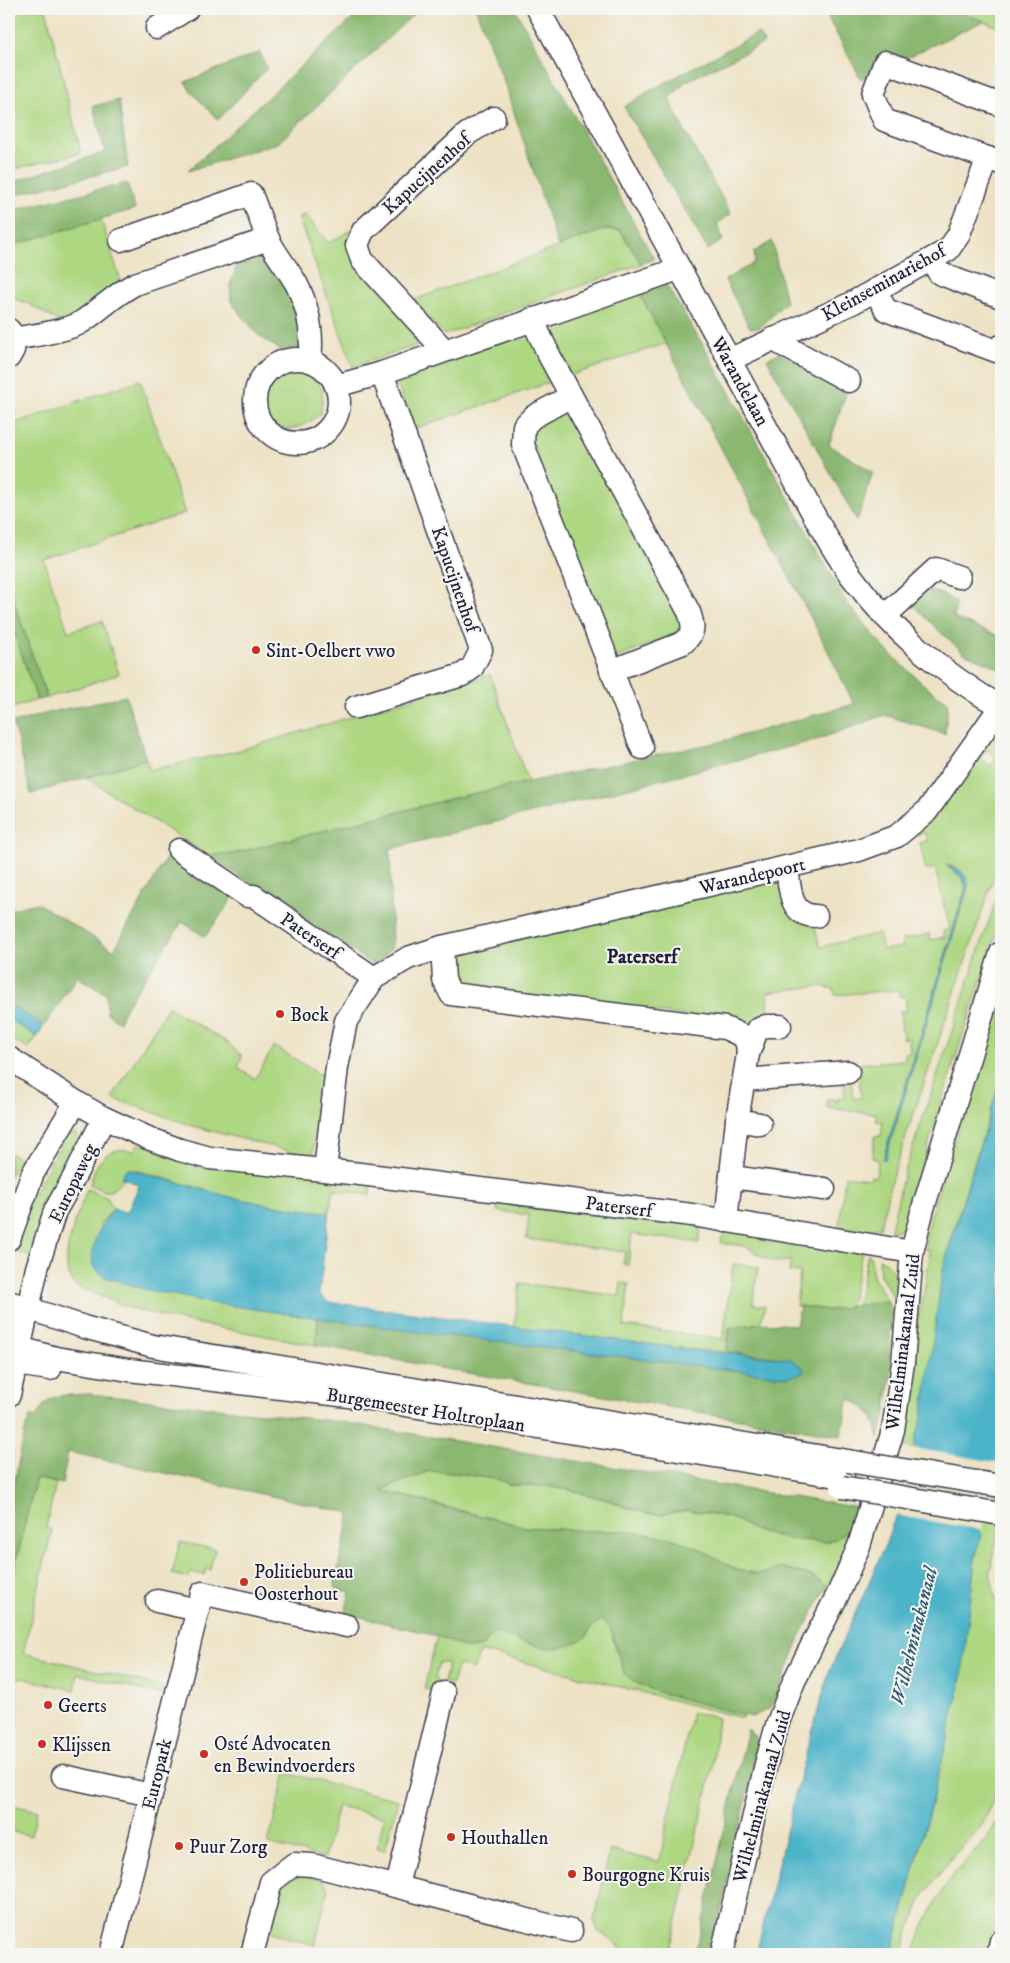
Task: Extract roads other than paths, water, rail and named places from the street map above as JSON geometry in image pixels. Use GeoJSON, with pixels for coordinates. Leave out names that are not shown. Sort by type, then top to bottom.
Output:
{"type":"FeatureCollection","features":[{"type":"Feature","properties":{"kind":"street"},"geometry":{"type":"LineString","coordinates":[[157,28],[187,9]]}},
{"type":"Feature","properties":{"kind":"street","name":"Warandelaan"},"geometry":{"type":"LineString","coordinates":[[538,9],[678,269],[820,526],[852,577],[885,616],[917,647],[949,672],[1001,706]]}},
{"type":"Feature","properties":{"kind":"street"},"geometry":{"type":"LineString","coordinates":[[995,160],[884,120],[873,94],[885,62],[1001,105]]}},
{"type":"Feature","properties":{"kind":"street","name":"Kapucijnenhof"},"geometry":{"type":"LineString","coordinates":[[444,350],[362,260],[357,245],[363,231],[467,134],[494,118]]}},
{"type":"Feature","properties":{"kind":"street","name":"Kleinseminariehof"},"geometry":{"type":"LineString","coordinates":[[729,360],[852,304],[948,250],[958,236],[995,160]]}},
{"type":"Feature","properties":{"kind":"street"},"geometry":{"type":"LineString","coordinates":[[121,240],[251,194],[268,239],[297,284],[304,299],[312,331],[310,361]]}},
{"type":"Feature","properties":{"kind":"street"},"geometry":{"type":"LineString","coordinates":[[11,342],[78,324],[123,290],[135,284],[268,239]]}},
{"type":"Feature","properties":{"kind":"street"},"geometry":{"type":"LineString","coordinates":[[932,259],[939,272],[1001,297]]}},
{"type":"Feature","properties":{"kind":"street"},"geometry":{"type":"LineString","coordinates":[[336,386],[382,373],[678,269]]}},
{"type":"Feature","properties":{"kind":"street"},"geometry":{"type":"LineString","coordinates":[[875,290],[886,310],[999,352],[1001,346]]}},
{"type":"Feature","properties":{"kind":"street"},"geometry":{"type":"LineString","coordinates":[[532,320],[571,396],[689,612],[694,626],[692,636],[683,643],[611,672]]}},
{"type":"Feature","properties":{"kind":"street"},"geometry":{"type":"LineString","coordinates":[[772,339],[849,381]]}},
{"type":"Feature","properties":{"kind":"street"},"geometry":{"type":"LineString","coordinates":[[294,358],[320,365],[330,375],[336,386],[339,400],[337,414],[330,427],[319,437],[306,442],[292,443],[278,439],[267,431],[258,419],[255,406],[255,392],[260,379],[269,368],[281,362],[294,358]]}},
{"type":"Feature","properties":{"kind":"street","name":"Kapucijnenhof"},"geometry":{"type":"LineString","coordinates":[[356,707],[462,675],[472,668],[481,650],[382,373]]}},
{"type":"Feature","properties":{"kind":"street"},"geometry":{"type":"LineString","coordinates":[[571,396],[533,416],[524,426],[523,445],[642,748]]}},
{"type":"Feature","properties":{"kind":"street"},"geometry":{"type":"LineString","coordinates":[[885,616],[936,568],[959,577]]}},
{"type":"Feature","properties":{"kind":"street","name":"Warandepoort"},"geometry":{"type":"LineString","coordinates":[[374,978],[408,958],[442,947],[859,850],[897,836],[928,811],[1001,706]]}},
{"type":"Feature","properties":{"kind":"street","name":"Paterserf"},"geometry":{"type":"LineString","coordinates":[[179,850],[247,896],[254,896],[374,978]]}},
{"type":"Feature","properties":{"kind":"street"},"geometry":{"type":"LineString","coordinates":[[786,867],[792,898],[798,910],[806,916],[816,916]]}},
{"type":"Feature","properties":{"kind":"street"},"geometry":{"type":"LineString","coordinates":[[442,947],[444,980],[451,994],[726,1028],[743,1036],[747,1043],[748,1054]]}},
{"type":"Feature","properties":{"kind":"street","name":"Wilhelminakanaal Zuid"},"geometry":{"type":"LineString","coordinates":[[722,1954],[762,1778],[777,1725],[794,1681],[839,1592],[859,1546],[894,1430],[903,1363],[912,1252],[922,1212],[1001,953]]}},
{"type":"Feature","properties":{"kind":"street"},"geometry":{"type":"LineString","coordinates":[[325,1170],[337,1067],[346,1021],[374,978]]}},
{"type":"Feature","properties":{"kind":"street"},"geometry":{"type":"LineString","coordinates":[[726,1221],[748,1054],[757,1030],[766,1026],[780,1026]]}},
{"type":"Feature","properties":{"kind":"street","name":"Paterserf"},"geometry":{"type":"LineString","coordinates":[[9,1058],[104,1118],[148,1138],[180,1150],[210,1158],[672,1212],[912,1252]]}},
{"type":"Feature","properties":{"kind":"street"},"geometry":{"type":"LineString","coordinates":[[744,1080],[848,1072]]}},
{"type":"Feature","properties":{"kind":"street","name":"Europaweg"},"geometry":{"type":"LineString","coordinates":[[9,1239],[33,1173],[76,1102]]}},
{"type":"Feature","properties":{"kind":"street","name":"Europaweg"},"geometry":{"type":"LineString","coordinates":[[9,1395],[13,1355],[22,1303],[55,1211],[74,1179],[104,1118]]}},
{"type":"Feature","properties":{"kind":"street"},"geometry":{"type":"LineString","coordinates":[[738,1120],[760,1124]]}},
{"type":"Feature","properties":{"kind":"street"},"geometry":{"type":"LineString","coordinates":[[731,1177],[824,1189]]}},
{"type":"Feature","properties":{"kind":"street","name":"Burgemeester Holtroplaan"},"geometry":{"type":"LineString","coordinates":[[9,1291],[22,1303],[55,1318],[153,1346],[844,1475]]}},
{"type":"Feature","properties":{"kind":"street","name":"Burgemeester Holtroplaan"},"geometry":{"type":"LineString","coordinates":[[13,1355],[844,1475]]}},
{"type":"Feature","properties":{"kind":"street"},"geometry":{"type":"LineString","coordinates":[[844,1475],[1001,1486]]}},
{"type":"Feature","properties":{"kind":"street"},"geometry":{"type":"LineString","coordinates":[[844,1475],[1001,1504]]}},
{"type":"Feature","properties":{"kind":"street"},"geometry":{"type":"LineString","coordinates":[[844,1475],[1001,1514]]}},
{"type":"Feature","properties":{"kind":"street"},"geometry":{"type":"LineString","coordinates":[[159,1596],[200,1601],[347,1626]]}},
{"type":"Feature","properties":{"kind":"street","name":"Europark"},"geometry":{"type":"LineString","coordinates":[[111,1954],[200,1601]]}},
{"type":"Feature","properties":{"kind":"street"},"geometry":{"type":"LineString","coordinates":[[397,1886],[444,1693]]}},
{"type":"Feature","properties":{"kind":"street"},"geometry":{"type":"LineString","coordinates":[[63,1776],[151,1795]]}},
{"type":"Feature","properties":{"kind":"street"},"geometry":{"type":"LineString","coordinates":[[252,1954],[271,1882],[294,1864],[357,1870],[397,1886],[571,1931]]}},
{"type":"Feature","properties":{"kind":"street"},"geometry":{"type":"LineString","coordinates":[[998,1954],[1001,1942]]}},
{"type":"Feature","properties":{"kind":"water"},"geometry":{"type":"Polygon","coordinates":[[[948,865],[959,870],[964,875],[968,886],[885,1160],[883,1159],[966,887],[962,877],[948,865]]]}},
{"type":"Feature","properties":{"kind":"water"},"geometry":{"type":"Polygon","coordinates":[[[9,1004],[44,1026],[37,1037],[9,1019],[9,1004]]]}},
{"type":"Feature","properties":{"kind":"water","name":"Wilhelminakanaal"},"geometry":{"type":"Polygon","coordinates":[[[1001,1078],[1001,1458],[979,1532],[981,1535],[975,1559],[962,1677],[892,1954],[756,1954],[802,1767],[829,1672],[885,1546],[894,1520],[898,1515],[917,1451],[914,1445],[922,1418],[943,1268],[1001,1078]]]}},
{"type":"Feature","properties":{"kind":"water"},"geometry":{"type":"Polygon","coordinates":[[[128,1169],[230,1197],[329,1213],[319,1293],[327,1302],[702,1351],[790,1359],[803,1367],[803,1373],[788,1377],[410,1331],[212,1303],[144,1289],[105,1277],[93,1267],[93,1250],[100,1228],[114,1208],[127,1213],[139,1185],[121,1177],[125,1170],[128,1169]]]}},
{"type":"Feature","properties":{"kind":"place","name":"Sint-Oelbert vwo"},"geometry":{"type":"Point","coordinates":[256,650]}},
{"type":"Feature","properties":{"kind":"place","name":"Bock"},"geometry":{"type":"Point","coordinates":[280,1014]}},
{"type":"Feature","properties":{"kind":"place","name":"Politiebureau Oosterhout"},"geometry":{"type":"Point","coordinates":[244,1582]}},
{"type":"Feature","properties":{"kind":"place","name":"Geerts"},"geometry":{"type":"Point","coordinates":[48,1705]}},
{"type":"Feature","properties":{"kind":"place","name":"Klijssen"},"geometry":{"type":"Point","coordinates":[42,1744]}},
{"type":"Feature","properties":{"kind":"place","name":"Osté Advocaten en Bewindvoerders"},"geometry":{"type":"Point","coordinates":[204,1754]}},
{"type":"Feature","properties":{"kind":"place","name":"Houthallen"},"geometry":{"type":"Point","coordinates":[451,1837]}},
{"type":"Feature","properties":{"kind":"place","name":"Puur Zorg"},"geometry":{"type":"Point","coordinates":[179,1846]}},
{"type":"Feature","properties":{"kind":"place","name":"Bourgogne Kruis"},"geometry":{"type":"Point","coordinates":[572,1874]}},
{"type":"Feature","properties":{"kind":"district","name":"Paterserf"},"geometry":{"type":"Point","coordinates":[642,956]}}]}
